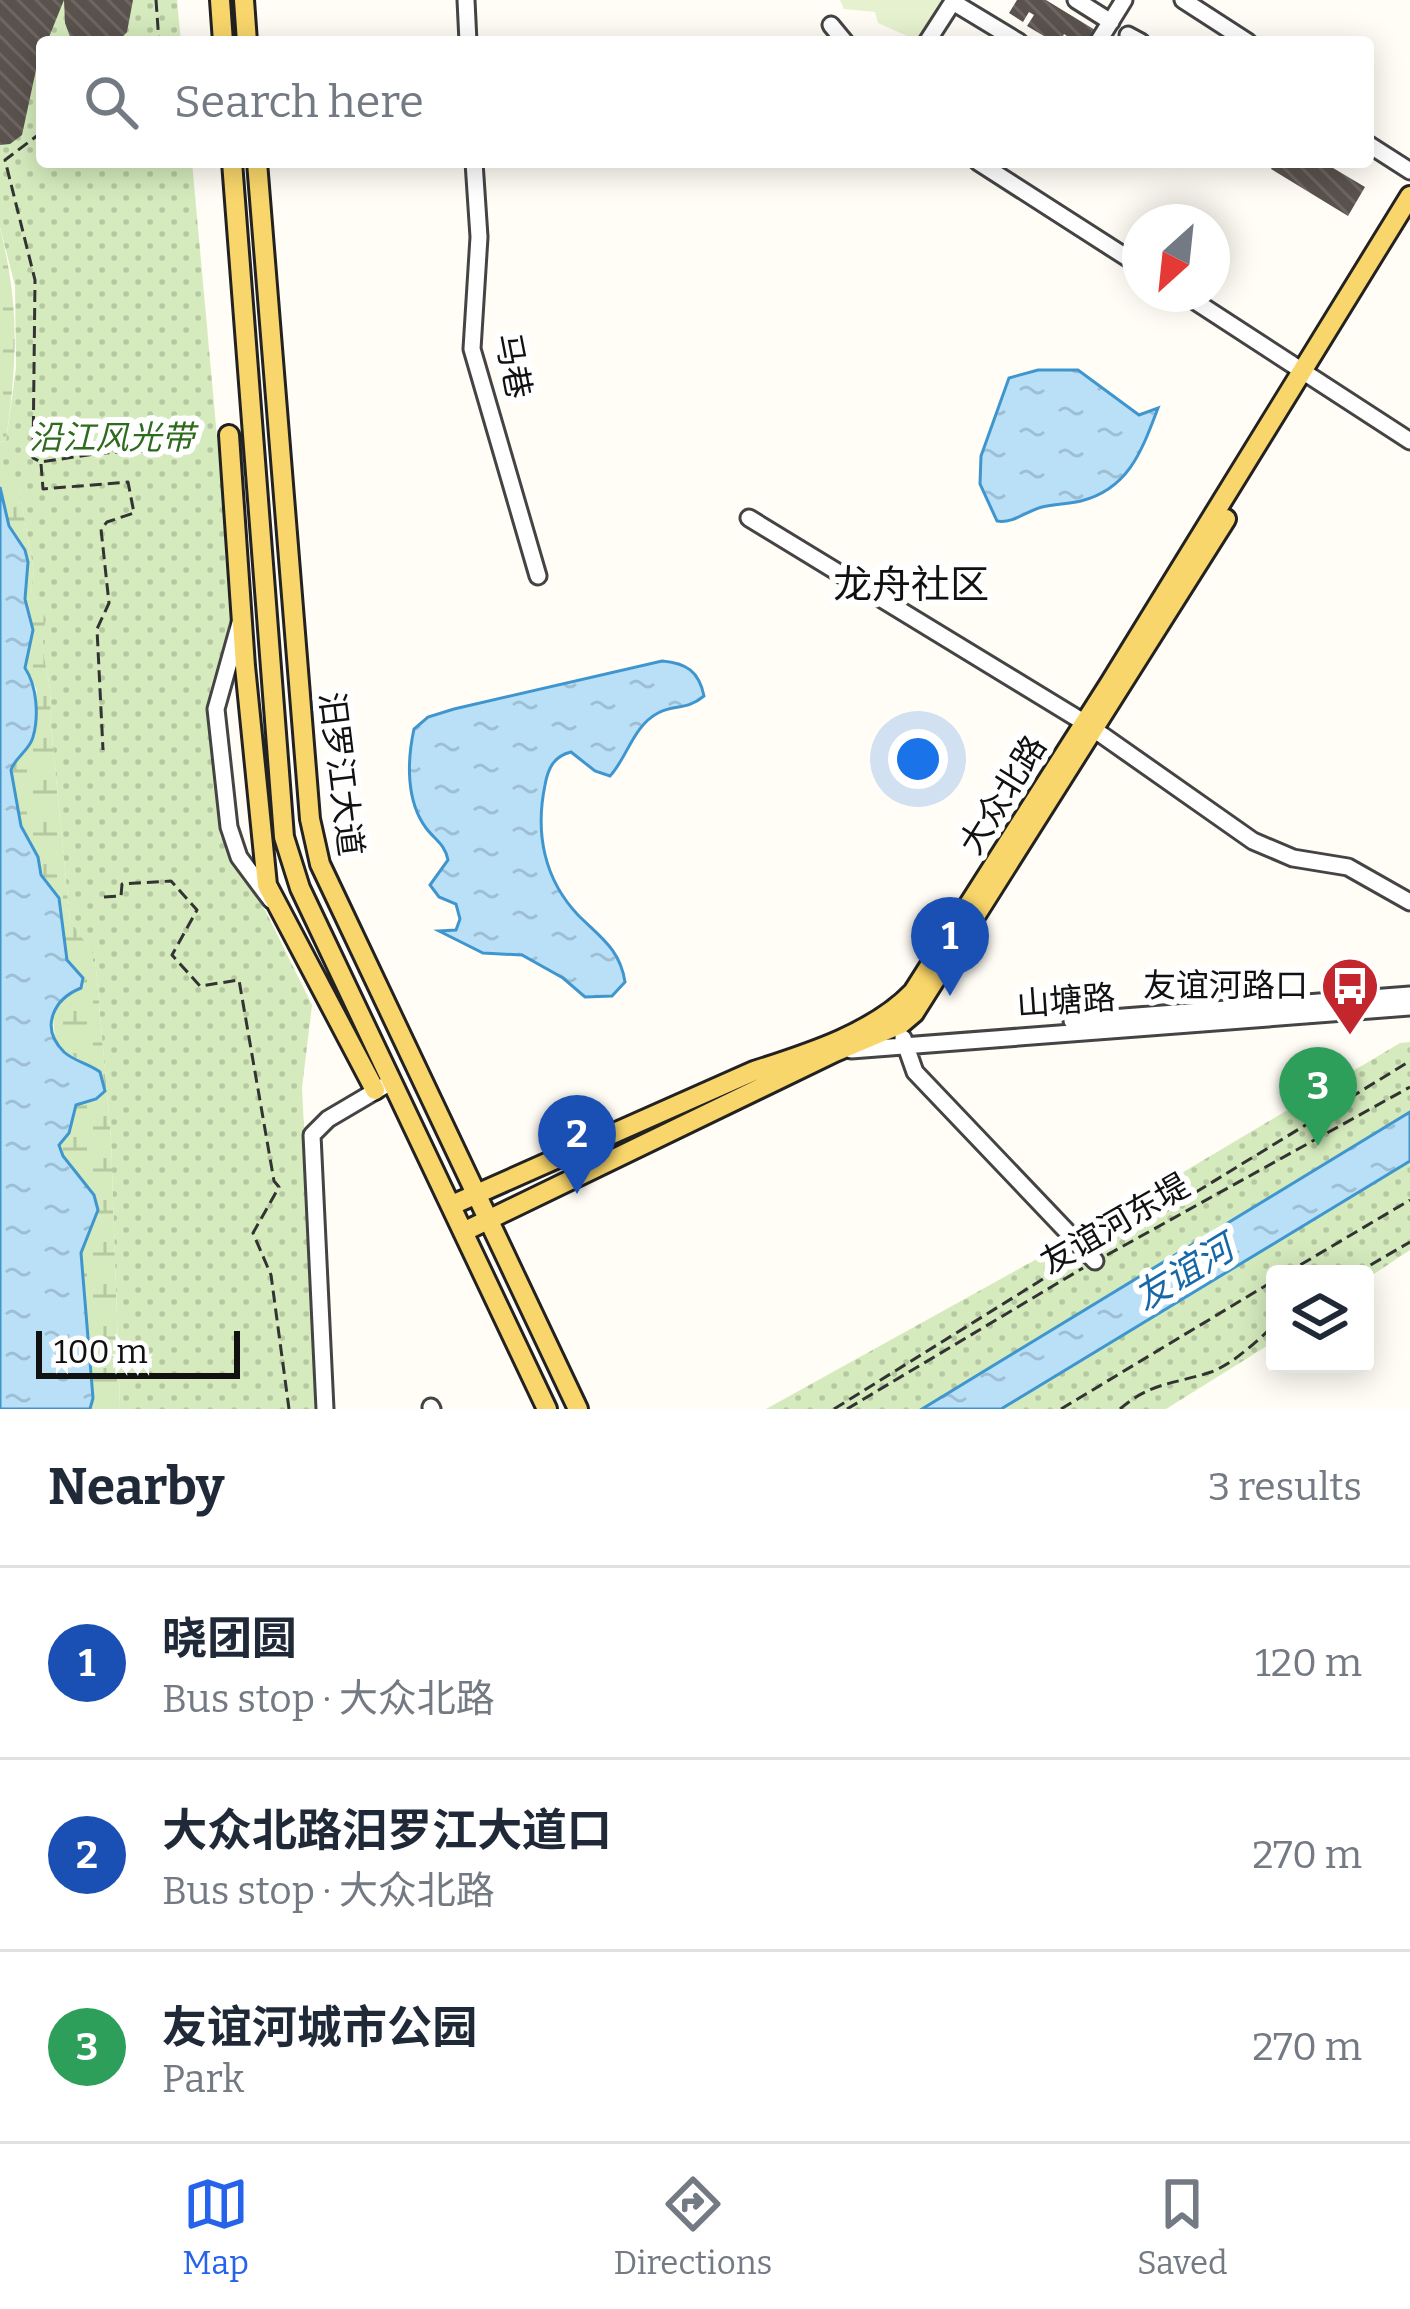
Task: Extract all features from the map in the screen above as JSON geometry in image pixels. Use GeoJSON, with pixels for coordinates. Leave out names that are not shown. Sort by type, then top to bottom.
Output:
{"type":"FeatureCollection","features":[{"type":"Feature","properties":{"kind":"main road"},"geometry":{"type":"LineString","coordinates":[[220,0],[223,36]]}},
{"type":"Feature","properties":{"kind":"main road"},"geometry":{"type":"LineString","coordinates":[[244,0],[247,36]]}},
{"type":"Feature","properties":{"kind":"main road","name":"汨罗江大道"},"geometry":{"type":"LineString","coordinates":[[232,168],[284,837],[300,888],[384,1086],[452,1205],[547,1409]]}},
{"type":"Feature","properties":{"kind":"main road","name":"汨罗江大道"},"geometry":{"type":"LineString","coordinates":[[257,168],[310,819],[320,864],[578,1409]]}},
{"type":"Feature","properties":{"kind":"main road","name":"大众北路"},"geometry":{"type":"LineString","coordinates":[[1308,374],[1410,196]]}},
{"type":"Feature","properties":{"kind":"main road","name":"大众北路"},"geometry":{"type":"LineString","coordinates":[[452,1205],[754,1071],[830,1048],[903,1035],[1308,374],[1410,218]]}},
{"type":"Feature","properties":{"kind":"main road"},"geometry":{"type":"LineString","coordinates":[[229,435],[262,865],[276,907],[384,1086]]}},
{"type":"Feature","properties":{"kind":"main road","name":"大众北路"},"geometry":{"type":"LineString","coordinates":[[464,1232],[830,1048],[892,1012],[914,992],[1090,726]]}},
{"type":"Feature","properties":{"kind":"street"},"geometry":{"type":"LineString","coordinates":[[466,0],[468,36]]}},
{"type":"Feature","properties":{"kind":"street"},"geometry":{"type":"LineString","coordinates":[[1076,0],[1111,22]]}},
{"type":"Feature","properties":{"kind":"street"},"geometry":{"type":"LineString","coordinates":[[1102,36],[1124,0]]}},
{"type":"Feature","properties":{"kind":"street"},"geometry":{"type":"LineString","coordinates":[[1183,0],[1240,36]]}},
{"type":"Feature","properties":{"kind":"street"},"geometry":{"type":"LineString","coordinates":[[931,36],[954,1],[1009,36]]}},
{"type":"Feature","properties":{"kind":"street"},"geometry":{"type":"LineString","coordinates":[[831,25],[840,36]]}},
{"type":"Feature","properties":{"kind":"street"},"geometry":{"type":"LineString","coordinates":[[1374,148],[1410,171]]}},
{"type":"Feature","properties":{"kind":"street","name":"马巷"},"geometry":{"type":"LineString","coordinates":[[474,168],[479,237],[472,350],[538,576]]}},
{"type":"Feature","properties":{"kind":"street"},"geometry":{"type":"LineString","coordinates":[[987,168],[1122,254]]}},
{"type":"Feature","properties":{"kind":"street"},"geometry":{"type":"LineString","coordinates":[[1212,312],[1410,441]]}},
{"type":"Feature","properties":{"kind":"street"},"geometry":{"type":"LineString","coordinates":[[749,518],[1090,726],[1252,841],[1293,858],[1348,867],[1410,902]]}},
{"type":"Feature","properties":{"kind":"street"},"geometry":{"type":"LineString","coordinates":[[243,614],[217,695],[224,780],[232,840],[249,873],[276,907]]}},
{"type":"Feature","properties":{"kind":"street"},"geometry":{"type":"LineString","coordinates":[[914,992],[903,1035],[915,1072],[1090,1257]]}},
{"type":"Feature","properties":{"kind":"street","name":"山塘路"},"geometry":{"type":"LineString","coordinates":[[830,1048],[903,1035],[1410,995]]}},
{"type":"Feature","properties":{"kind":"street","name":"山塘路"},"geometry":{"type":"LineString","coordinates":[[903,1035],[1410,1007]]}},
{"type":"Feature","properties":{"kind":"street"},"geometry":{"type":"LineString","coordinates":[[325,1409],[312,1135],[328,1119],[384,1086]]}},
{"type":"Feature","properties":{"kind":"path"},"geometry":{"type":"LineString","coordinates":[[156,0],[159,36]]}},
{"type":"Feature","properties":{"kind":"path"},"geometry":{"type":"LineString","coordinates":[[36,137],[5,160],[34,280],[33,458],[41,462],[180,449]]}},
{"type":"Feature","properties":{"kind":"path"},"geometry":{"type":"LineString","coordinates":[[41,462],[43,489],[128,482],[134,513],[106,522],[100,529],[109,603],[97,629],[103,750]]}},
{"type":"Feature","properties":{"kind":"path"},"geometry":{"type":"LineString","coordinates":[[104,897],[121,896],[122,884],[171,881],[197,910],[172,955],[200,986],[239,980],[274,1181],[279,1187],[253,1233],[271,1275],[289,1409]]}},
{"type":"Feature","properties":{"kind":"path"},"geometry":{"type":"LineString","coordinates":[[834,1409],[1410,1061]]}},
{"type":"Feature","properties":{"kind":"path","name":"友谊河东堤"},"geometry":{"type":"LineString","coordinates":[[848,1409],[1090,1257],[1410,1087]]}},
{"type":"Feature","properties":{"kind":"path"},"geometry":{"type":"LineString","coordinates":[[1300,1265],[1410,1200]]}},
{"type":"Feature","properties":{"kind":"path"},"geometry":{"type":"LineString","coordinates":[[1370,1265],[1410,1242]]}},
{"type":"Feature","properties":{"kind":"path"},"geometry":{"type":"LineString","coordinates":[[1061,1409],[1266,1285]]}},
{"type":"Feature","properties":{"kind":"path"},"geometry":{"type":"LineString","coordinates":[[1120,1409],[1137,1394],[1171,1380],[1214,1371],[1266,1332]]}},
{"type":"Feature","properties":{"kind":"green space","name":"沿江风光带"},"geometry":{"type":"Polygon","coordinates":[[[0,0],[177,0],[180,36],[36,36],[36,168],[193,168],[233,613],[210,690],[220,836],[266,912],[312,1005],[302,1088],[318,1409],[120,1409],[111,1139],[95,957],[70,920],[43,645],[46,619],[31,591],[34,572],[18,482],[0,482],[0,443],[6,441],[16,368],[15,286],[0,227],[0,0]]]}},
{"type":"Feature","properties":{"kind":"green space"},"geometry":{"type":"Polygon","coordinates":[[[840,0],[947,0],[925,36],[907,36],[878,23],[875,12],[844,9],[840,0]]]}},
{"type":"Feature","properties":{"kind":"green space"},"geometry":{"type":"Polygon","coordinates":[[[0,228],[15,334],[6,441],[0,443],[0,228]]]}},
{"type":"Feature","properties":{"kind":"green space"},"geometry":{"type":"Polygon","coordinates":[[[18,481],[34,572],[31,591],[47,619],[44,645],[70,920],[95,956],[111,1139],[120,1409],[90,1409],[93,1398],[81,1253],[98,1210],[94,1195],[58,1145],[69,1133],[76,1105],[96,1099],[100,1072],[61,1049],[55,1038],[52,1010],[59,999],[81,988],[67,960],[59,898],[41,875],[38,857],[21,826],[11,770],[37,690],[25,669],[33,630],[25,599],[28,562],[9,526],[0,487],[0,482],[18,481]]]}},
{"type":"Feature","properties":{"kind":"green space"},"geometry":{"type":"Polygon","coordinates":[[[1410,1042],[1410,1250],[1374,1274],[1374,1265],[1266,1265],[1266,1347],[1166,1409],[766,1409],[1044,1255],[1400,1043],[1410,1042]]]}},
{"type":"Feature","properties":{"kind":"water"},"geometry":{"type":"Polygon","coordinates":[[[1038,370],[1078,370],[1139,415],[1158,408],[1132,466],[1111,487],[1081,501],[997,521],[980,484],[981,456],[1009,378],[1038,370]]]}},
{"type":"Feature","properties":{"kind":"water"},"geometry":{"type":"Polygon","coordinates":[[[0,487],[9,526],[28,562],[25,599],[33,630],[25,668],[32,683],[35,729],[11,770],[21,826],[38,857],[41,875],[59,898],[67,960],[83,978],[81,988],[57,1006],[52,1033],[64,1052],[100,1072],[105,1091],[76,1105],[69,1133],[59,1145],[94,1195],[98,1210],[81,1253],[93,1398],[90,1409],[0,1409],[0,487]]]}},
{"type":"Feature","properties":{"kind":"water"},"geometry":{"type":"Polygon","coordinates":[[[662,661],[690,670],[704,696],[649,719],[610,776],[595,771],[571,752],[560,756],[548,773],[542,803],[542,838],[550,871],[566,901],[614,952],[625,982],[612,996],[585,997],[563,978],[522,955],[483,953],[439,931],[456,930],[460,919],[456,904],[439,897],[430,885],[448,860],[415,806],[409,767],[414,729],[428,717],[454,709],[662,661]]]}},
{"type":"Feature","properties":{"kind":"water","name":"友谊河"},"geometry":{"type":"Polygon","coordinates":[[[1410,1112],[1410,1161],[1001,1409],[922,1409],[1410,1112]]]}},
{"type":"Feature","properties":{"kind":"building"},"geometry":{"type":"Polygon","coordinates":[[[0,0],[64,0],[49,36],[36,36],[36,70],[22,135],[0,145],[0,0]]]}},
{"type":"Feature","properties":{"kind":"building"},"geometry":{"type":"Polygon","coordinates":[[[64,0],[133,0],[123,36],[70,36],[64,0]]]}},
{"type":"Feature","properties":{"kind":"building"},"geometry":{"type":"Polygon","coordinates":[[[1017,0],[1046,0],[1095,30],[1091,36],[1044,36],[1027,26],[1034,15],[1029,12],[1023,22],[1009,13],[1017,0]]]}},
{"type":"Feature","properties":{"kind":"building"},"geometry":{"type":"Polygon","coordinates":[[[1333,168],[1365,187],[1348,216],[1271,169],[1333,168]]]}},
{"type":"Feature","properties":{"kind":"place","name":"晓团圆"},"geometry":{"type":"Point","coordinates":[950,996]}},
{"type":"Feature","properties":{"kind":"place","name":"友谊河路口"},"geometry":{"type":"Point","coordinates":[1350,1037]}},
{"type":"Feature","properties":{"kind":"place","name":"友谊河城市公园"},"geometry":{"type":"Point","coordinates":[1318,1146]}},
{"type":"Feature","properties":{"kind":"place","name":"大众北路汨罗江大道口"},"geometry":{"type":"Point","coordinates":[577,1194]}},
{"type":"Feature","properties":{"kind":"district","name":"龙舟社区"},"geometry":{"type":"Point","coordinates":[911,585]}}]}
